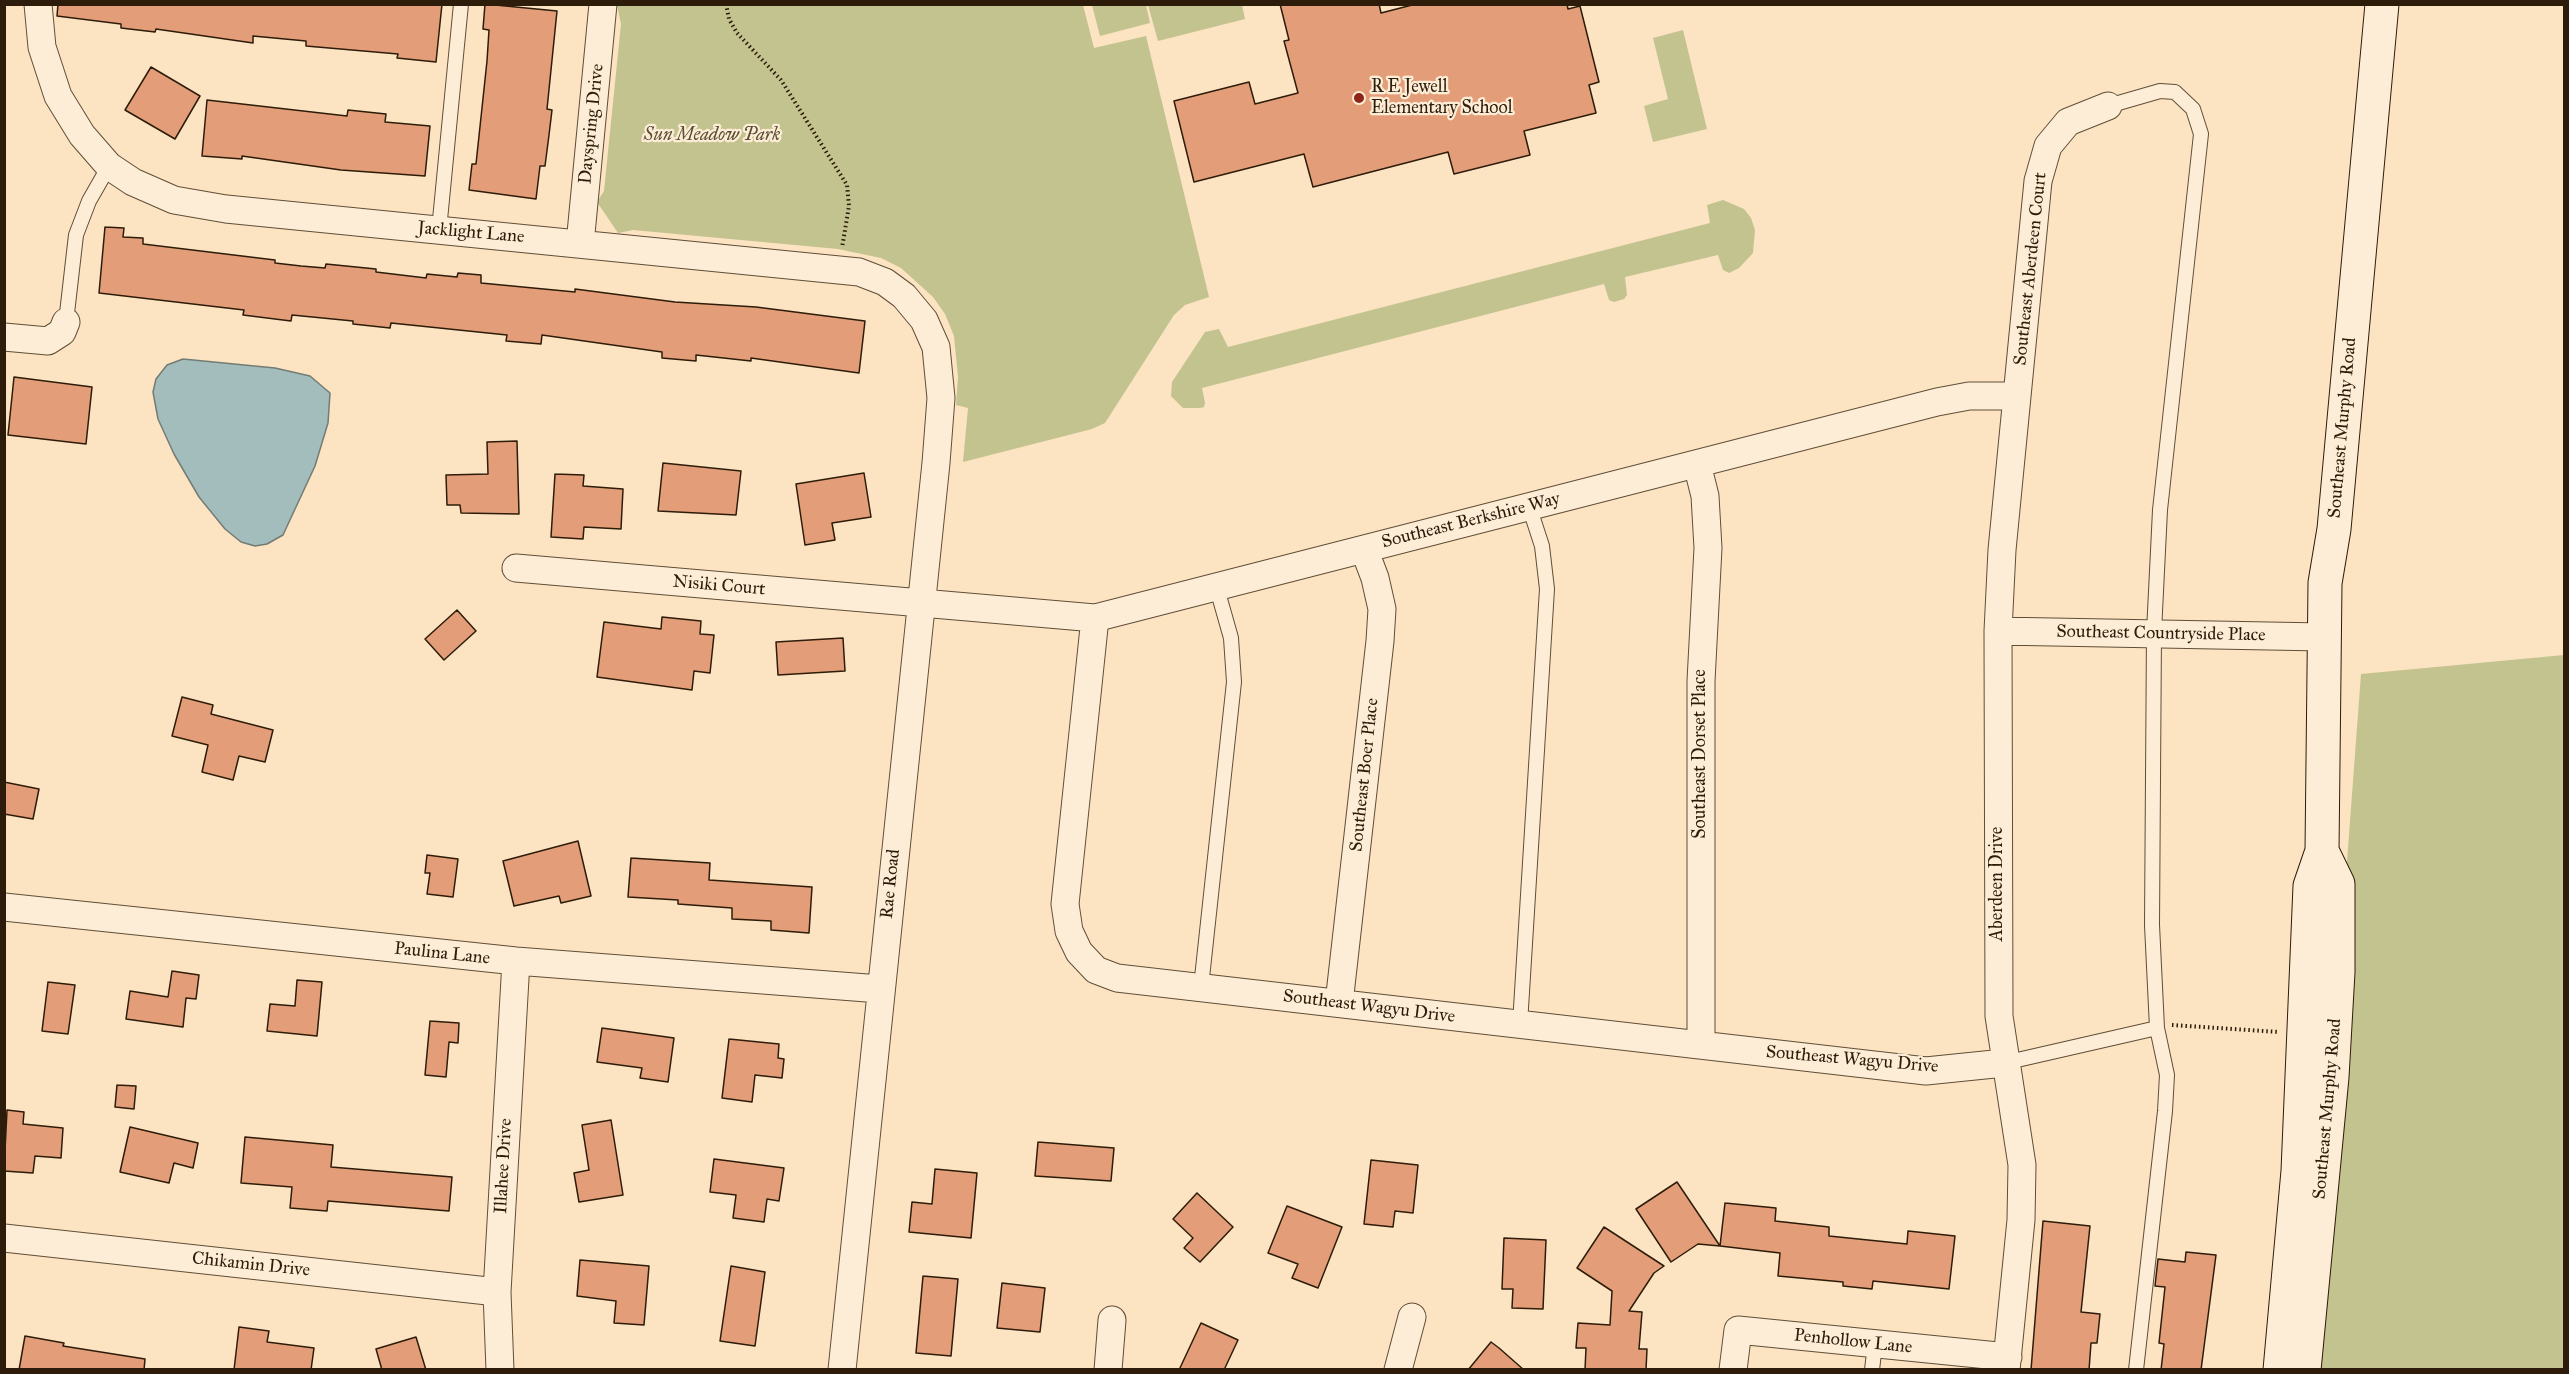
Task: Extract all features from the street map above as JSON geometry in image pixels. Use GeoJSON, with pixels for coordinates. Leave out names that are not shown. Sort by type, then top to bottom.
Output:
{"type":"FeatureCollection","features":[{"type":"Feature","properties":{"kind":"main road","name":"Southeast Murphy Road"},"geometry":{"type":"LineString","coordinates":[[2280,1370],[2298,1171],[2310,886],[2322,851],[2325,583],[2335,517],[2382,4]]}},
{"type":"Feature","properties":{"kind":"main road","name":"Southeast Murphy Road"},"geometry":{"type":"LineString","coordinates":[[2304,1370],[2332,1077],[2338,972],[2338,884],[2322,851]]}},
{"type":"Feature","properties":{"kind":"street","name":"Jacklight Lane"},"geometry":{"type":"LineString","coordinates":[[38,4],[42,47],[58,96],[82,135],[109,166],[133,182],[174,200],[226,209],[859,272],[885,282],[904,296],[924,320],[936,347],[941,399]]}},
{"type":"Feature","properties":{"kind":"street","name":"Dayspring Drive"},"geometry":{"type":"LineString","coordinates":[[580,244],[603,4]]}},
{"type":"Feature","properties":{"kind":"street","name":"Southeast Aberdeen Court"},"geometry":{"type":"LineString","coordinates":[[2017,396],[2038,181],[2048,146],[2068,122],[2108,106]]}},
{"type":"Feature","properties":{"kind":"street"},"geometry":{"type":"LineString","coordinates":[[4,337],[48,340],[62,332],[66,322]]}},
{"type":"Feature","properties":{"kind":"street","name":"Southeast Berkshire Way"},"geometry":{"type":"LineString","coordinates":[[922,603],[1095,618],[1216,585],[1937,402],[1969,396],[2017,396]]}},
{"type":"Feature","properties":{"kind":"street","name":"Aberdeen Drive"},"geometry":{"type":"LineString","coordinates":[[2007,1363],[2021,1220],[2022,1165],[2004,1063],[1999,1016],[1998,632],[2002,550],[2017,396]]}},
{"type":"Feature","properties":{"kind":"street","name":"Rae Road"},"geometry":{"type":"LineString","coordinates":[[842,1370],[941,399]]}},
{"type":"Feature","properties":{"kind":"street","name":"Southeast Dorset Place"},"geometry":{"type":"LineString","coordinates":[[1697,464],[1705,496],[1708,548],[1701,681],[1701,1045]]}},
{"type":"Feature","properties":{"kind":"street","name":"Southeast Boer Place"},"geometry":{"type":"LineString","coordinates":[[1339,1003],[1381,630],[1380,598],[1364,549]]}},
{"type":"Feature","properties":{"kind":"street","name":"Nisiki Court"},"geometry":{"type":"LineString","coordinates":[[516,568],[922,603]]}},
{"type":"Feature","properties":{"kind":"street","name":"Southeast Wagyu Drive"},"geometry":{"type":"LineString","coordinates":[[1095,618],[1065,904],[1069,931],[1079,952],[1096,970],[1117,978],[1926,1071],[2004,1063]]}},
{"type":"Feature","properties":{"kind":"street","name":"Southeast Countryside Place"},"geometry":{"type":"LineString","coordinates":[[1998,632],[2323,637]]}},
{"type":"Feature","properties":{"kind":"street","name":"Paulina Lane"},"geometry":{"type":"LineString","coordinates":[[4,907],[516,962],[880,989]]}},
{"type":"Feature","properties":{"kind":"street","name":"Illahee Drive"},"geometry":{"type":"LineString","coordinates":[[500,1370],[497,1292],[516,962]]}},
{"type":"Feature","properties":{"kind":"street","name":"Chikamin Drive"},"geometry":{"type":"LineString","coordinates":[[4,1238],[497,1292]]}},
{"type":"Feature","properties":{"kind":"street"},"geometry":{"type":"LineString","coordinates":[[1398,1370],[1412,1317]]}},
{"type":"Feature","properties":{"kind":"street"},"geometry":{"type":"LineString","coordinates":[[1108,1370],[1112,1320]]}},
{"type":"Feature","properties":{"kind":"street","name":"Penhollow Lane"},"geometry":{"type":"LineString","coordinates":[[1733,1370],[1738,1330],[1874,1357],[2007,1363]]}},
{"type":"Feature","properties":{"kind":"lane"},"geometry":{"type":"LineString","coordinates":[[440,230],[461,4]]}},
{"type":"Feature","properties":{"kind":"lane"},"geometry":{"type":"LineString","coordinates":[[2108,106],[2160,91],[2175,92],[2193,109],[2201,134],[2160,510],[2154,633],[2152,925],[2157,1028],[2167,1075],[2136,1370]]}},
{"type":"Feature","properties":{"kind":"lane"},"geometry":{"type":"LineString","coordinates":[[66,322],[76,235],[89,201],[109,166]]}},
{"type":"Feature","properties":{"kind":"lane"},"geometry":{"type":"LineString","coordinates":[[1520,1024],[1547,589],[1544,557],[1529,507]]}},
{"type":"Feature","properties":{"kind":"lane"},"geometry":{"type":"LineString","coordinates":[[1202,987],[1234,682],[1231,638],[1216,585]]}},
{"type":"Feature","properties":{"kind":"lane"},"geometry":{"type":"LineString","coordinates":[[2004,1063],[2157,1028]]}},
{"type":"Feature","properties":{"kind":"path"},"geometry":{"type":"LineString","coordinates":[[726,4],[729,19],[737,33],[781,80],[847,185],[849,206],[840,269]]}},
{"type":"Feature","properties":{"kind":"path"},"geometry":{"type":"LineString","coordinates":[[2157,1028],[2173,1025],[2285,1033]]}},
{"type":"Feature","properties":{"kind":"green space","name":"Sun Meadow Park"},"geometry":{"type":"Polygon","coordinates":[[[617,5],[1083,5],[1094,48],[1146,36],[1209,297],[1185,305],[1174,315],[1105,423],[1092,429],[963,462],[968,408],[956,405],[958,377],[954,336],[945,314],[933,297],[901,268],[881,258],[838,249],[633,230],[618,233],[597,202],[604,191],[621,24],[617,5]]]}},
{"type":"Feature","properties":{"kind":"green space"},"geometry":{"type":"Polygon","coordinates":[[[1092,5],[1146,5],[1150,23],[1100,36],[1092,5]]]}},
{"type":"Feature","properties":{"kind":"green space"},"geometry":{"type":"Polygon","coordinates":[[[1148,5],[1242,5],[1245,19],[1158,41],[1148,5]]]}},
{"type":"Feature","properties":{"kind":"green space"},"geometry":{"type":"Polygon","coordinates":[[[1683,30],[1707,129],[1653,142],[1644,106],[1668,99],[1653,38],[1683,30]]]}},
{"type":"Feature","properties":{"kind":"green space"},"geometry":{"type":"Polygon","coordinates":[[[1723,200],[1744,209],[1751,218],[1755,230],[1753,253],[1739,268],[1729,273],[1723,270],[1718,255],[1625,277],[1627,295],[1624,299],[1614,302],[1609,300],[1604,284],[1202,388],[1204,407],[1183,408],[1171,396],[1172,382],[1205,332],[1219,329],[1228,347],[1710,223],[1707,205],[1723,200]]]}},
{"type":"Feature","properties":{"kind":"green space"},"geometry":{"type":"Polygon","coordinates":[[[2564,655],[2564,1369],[2309,1370],[2361,674],[2564,655]]]}},
{"type":"Feature","properties":{"kind":"water"},"geometry":{"type":"Polygon","coordinates":[[[183,359],[275,368],[310,376],[330,393],[328,423],[315,466],[283,535],[267,544],[255,546],[241,542],[225,529],[199,497],[174,454],[158,419],[153,392],[156,379],[167,365],[183,359]]]}},
{"type":"Feature","properties":{"kind":"building"},"geometry":{"type":"Polygon","coordinates":[[[58,4],[442,4],[436,62],[397,58],[398,54],[306,46],[306,41],[253,36],[253,43],[156,29],[155,32],[121,28],[121,24],[57,16],[58,4]]]}},
{"type":"Feature","properties":{"kind":"building"},"geometry":{"type":"Polygon","coordinates":[[[485,4],[557,11],[547,109],[552,110],[545,166],[540,166],[536,199],[469,190],[472,164],[476,164],[487,61],[489,30],[483,29],[485,4]]]}},
{"type":"Feature","properties":{"kind":"building"},"geometry":{"type":"Polygon","coordinates":[[[1280,4],[1379,4],[1381,13],[1416,4],[1567,4],[1568,9],[1580,6],[1599,82],[1589,85],[1596,113],[1524,131],[1530,155],[1454,174],[1448,152],[1313,187],[1304,154],[1194,182],[1174,101],[1249,82],[1255,104],[1298,93],[1284,41],[1289,40],[1280,4]]]}},
{"type":"Feature","properties":{"kind":"building"},"geometry":{"type":"Polygon","coordinates":[[[151,67],[200,96],[175,139],[125,110],[151,67]]]}},
{"type":"Feature","properties":{"kind":"building"},"geometry":{"type":"Polygon","coordinates":[[[207,100],[347,116],[348,110],[386,114],[385,122],[430,126],[425,176],[341,170],[242,156],[242,159],[202,156],[207,100]]]}},
{"type":"Feature","properties":{"kind":"building"},"geometry":{"type":"Polygon","coordinates":[[[105,227],[124,228],[123,237],[143,238],[143,244],[275,260],[275,263],[325,268],[326,264],[376,269],[376,272],[426,278],[427,274],[457,277],[458,273],[481,275],[481,283],[575,292],[575,289],[675,302],[756,307],[865,321],[859,373],[751,358],[751,361],[696,355],[696,361],[662,358],[662,352],[542,335],[541,344],[506,341],[507,335],[391,323],[390,328],[353,324],[353,321],[292,315],[291,321],[243,315],[244,310],[99,293],[105,227]]]}},
{"type":"Feature","properties":{"kind":"building"},"geometry":{"type":"Polygon","coordinates":[[[14,377],[92,387],[86,444],[8,435],[14,377]]]}},
{"type":"Feature","properties":{"kind":"building"},"geometry":{"type":"Polygon","coordinates":[[[517,441],[519,514],[461,513],[460,505],[447,505],[446,475],[488,474],[487,442],[517,441]]]}},
{"type":"Feature","properties":{"kind":"building"},"geometry":{"type":"Polygon","coordinates":[[[663,463],[741,471],[736,515],[658,511],[663,463]]]}},
{"type":"Feature","properties":{"kind":"building"},"geometry":{"type":"Polygon","coordinates":[[[864,473],[871,517],[832,523],[835,540],[805,545],[796,484],[864,473]]]}},
{"type":"Feature","properties":{"kind":"building"},"geometry":{"type":"Polygon","coordinates":[[[555,474],[584,475],[583,486],[623,489],[621,529],[584,527],[583,539],[551,537],[555,474]]]}},
{"type":"Feature","properties":{"kind":"building"},"geometry":{"type":"Polygon","coordinates":[[[457,610],[476,631],[444,660],[425,639],[457,610]]]}},
{"type":"Feature","properties":{"kind":"building"},"geometry":{"type":"Polygon","coordinates":[[[662,617],[701,621],[700,634],[714,635],[710,673],[694,671],[692,690],[597,677],[604,622],[661,629],[662,617]]]}},
{"type":"Feature","properties":{"kind":"building"},"geometry":{"type":"Polygon","coordinates":[[[843,638],[845,671],[778,675],[776,642],[843,638]]]}},
{"type":"Feature","properties":{"kind":"building"},"geometry":{"type":"Polygon","coordinates":[[[182,697],[213,705],[211,714],[273,730],[265,762],[239,756],[233,780],[202,772],[208,745],[172,736],[182,697]]]}},
{"type":"Feature","properties":{"kind":"building"},"geometry":{"type":"Polygon","coordinates":[[[4,782],[39,789],[33,819],[4,814],[4,782]]]}},
{"type":"Feature","properties":{"kind":"building"},"geometry":{"type":"Polygon","coordinates":[[[578,841],[591,896],[561,903],[559,896],[514,906],[503,861],[578,841]]]}},
{"type":"Feature","properties":{"kind":"building"},"geometry":{"type":"Polygon","coordinates":[[[427,855],[458,859],[453,897],[427,894],[430,873],[425,873],[427,855]]]}},
{"type":"Feature","properties":{"kind":"building"},"geometry":{"type":"Polygon","coordinates":[[[631,858],[710,863],[709,880],[812,887],[809,933],[771,930],[771,921],[732,919],[732,908],[678,904],[678,900],[628,897],[631,858]]]}},
{"type":"Feature","properties":{"kind":"building"},"geometry":{"type":"Polygon","coordinates":[[[172,971],[199,975],[196,999],[186,998],[183,1027],[126,1019],[130,991],[168,997],[172,971]]]}},
{"type":"Feature","properties":{"kind":"building"},"geometry":{"type":"Polygon","coordinates":[[[297,980],[322,982],[317,1036],[267,1031],[270,1004],[295,1006],[297,980]]]}},
{"type":"Feature","properties":{"kind":"building"},"geometry":{"type":"Polygon","coordinates":[[[48,982],[75,985],[68,1034],[42,1031],[48,982]]]}},
{"type":"Feature","properties":{"kind":"building"},"geometry":{"type":"Polygon","coordinates":[[[430,1021],[459,1023],[458,1043],[449,1042],[446,1077],[425,1075],[430,1021]]]}},
{"type":"Feature","properties":{"kind":"building"},"geometry":{"type":"Polygon","coordinates":[[[602,1028],[674,1038],[668,1082],[640,1078],[642,1068],[597,1062],[602,1028]]]}},
{"type":"Feature","properties":{"kind":"building"},"geometry":{"type":"Polygon","coordinates":[[[729,1039],[779,1044],[778,1058],[784,1059],[782,1078],[755,1075],[752,1102],[722,1098],[729,1039]]]}},
{"type":"Feature","properties":{"kind":"building"},"geometry":{"type":"Polygon","coordinates":[[[117,1085],[136,1086],[134,1109],[115,1107],[117,1085]]]}},
{"type":"Feature","properties":{"kind":"building"},"geometry":{"type":"Polygon","coordinates":[[[7,1110],[24,1112],[23,1124],[63,1128],[61,1158],[35,1156],[33,1173],[4,1171],[7,1110]]]}},
{"type":"Feature","properties":{"kind":"building"},"geometry":{"type":"Polygon","coordinates":[[[611,1120],[623,1195],[579,1202],[574,1173],[589,1170],[582,1125],[611,1120]]]}},
{"type":"Feature","properties":{"kind":"building"},"geometry":{"type":"Polygon","coordinates":[[[130,1127],[198,1143],[193,1168],[174,1163],[169,1183],[120,1172],[130,1127]]]}},
{"type":"Feature","properties":{"kind":"building"},"geometry":{"type":"Polygon","coordinates":[[[245,1137],[333,1145],[331,1167],[452,1177],[449,1211],[328,1201],[327,1211],[290,1208],[292,1187],[241,1183],[245,1137]]]}},
{"type":"Feature","properties":{"kind":"building"},"geometry":{"type":"Polygon","coordinates":[[[1038,1142],[1114,1148],[1111,1181],[1035,1176],[1038,1142]]]}},
{"type":"Feature","properties":{"kind":"building"},"geometry":{"type":"Polygon","coordinates":[[[714,1159],[784,1168],[779,1201],[767,1199],[764,1222],[733,1218],[736,1195],[710,1192],[714,1159]]]}},
{"type":"Feature","properties":{"kind":"building"},"geometry":{"type":"Polygon","coordinates":[[[1371,1160],[1418,1165],[1413,1213],[1395,1211],[1393,1227],[1364,1224],[1371,1160]]]}},
{"type":"Feature","properties":{"kind":"building"},"geometry":{"type":"Polygon","coordinates":[[[935,1169],[977,1173],[971,1238],[909,1232],[912,1202],[932,1204],[935,1169]]]}},
{"type":"Feature","properties":{"kind":"building"},"geometry":{"type":"Polygon","coordinates":[[[1677,1182],[1720,1246],[1698,1244],[1671,1262],[1636,1209],[1677,1182]]]}},
{"type":"Feature","properties":{"kind":"building"},"geometry":{"type":"Polygon","coordinates":[[[1197,1193],[1233,1227],[1200,1262],[1184,1248],[1193,1238],[1173,1219],[1197,1193]]]}},
{"type":"Feature","properties":{"kind":"building"},"geometry":{"type":"Polygon","coordinates":[[[1725,1203],[1776,1208],[1775,1221],[1829,1227],[1829,1236],[1907,1244],[1908,1231],[1955,1236],[1949,1289],[1873,1281],[1872,1289],[1843,1286],[1843,1282],[1778,1276],[1780,1253],[1720,1246],[1725,1203]]]}},
{"type":"Feature","properties":{"kind":"building"},"geometry":{"type":"Polygon","coordinates":[[[1287,1206],[1342,1227],[1318,1288],[1292,1278],[1298,1264],[1268,1253],[1287,1206]]]}},
{"type":"Feature","properties":{"kind":"building"},"geometry":{"type":"Polygon","coordinates":[[[2043,1221],[2090,1226],[2081,1312],[2100,1314],[2097,1343],[2091,1343],[2089,1370],[2031,1370],[2043,1221]]]}},
{"type":"Feature","properties":{"kind":"building"},"geometry":{"type":"Polygon","coordinates":[[[1604,1227],[1664,1266],[1654,1273],[1629,1311],[1642,1312],[1639,1349],[1647,1349],[1646,1370],[1585,1370],[1586,1348],[1576,1348],[1578,1323],[1610,1325],[1612,1291],[1577,1268],[1604,1227]]]}},
{"type":"Feature","properties":{"kind":"building"},"geometry":{"type":"Polygon","coordinates":[[[1504,1238],[1546,1240],[1543,1309],[1512,1308],[1513,1289],[1502,1289],[1504,1238]]]}},
{"type":"Feature","properties":{"kind":"building"},"geometry":{"type":"Polygon","coordinates":[[[2186,1252],[2216,1255],[2201,1370],[2161,1370],[2164,1344],[2159,1343],[2165,1287],[2155,1286],[2158,1259],[2185,1262],[2186,1252]]]}},
{"type":"Feature","properties":{"kind":"building"},"geometry":{"type":"Polygon","coordinates":[[[580,1260],[649,1266],[644,1325],[614,1323],[616,1301],[577,1296],[580,1260]]]}},
{"type":"Feature","properties":{"kind":"building"},"geometry":{"type":"Polygon","coordinates":[[[731,1266],[765,1272],[755,1346],[720,1341],[731,1266]]]}},
{"type":"Feature","properties":{"kind":"building"},"geometry":{"type":"Polygon","coordinates":[[[923,1276],[958,1279],[951,1356],[916,1353],[923,1276]]]}},
{"type":"Feature","properties":{"kind":"building"},"geometry":{"type":"Polygon","coordinates":[[[1002,1283],[1045,1288],[1040,1332],[997,1328],[1002,1283]]]}},
{"type":"Feature","properties":{"kind":"building"},"geometry":{"type":"Polygon","coordinates":[[[1201,1323],[1238,1340],[1224,1370],[1179,1370],[1201,1323]]]}},
{"type":"Feature","properties":{"kind":"building"},"geometry":{"type":"Polygon","coordinates":[[[239,1327],[269,1331],[267,1342],[314,1348],[311,1370],[234,1370],[239,1327]]]}},
{"type":"Feature","properties":{"kind":"building"},"geometry":{"type":"Polygon","coordinates":[[[25,1336],[64,1343],[63,1346],[145,1359],[144,1370],[19,1370],[25,1336]]]}},
{"type":"Feature","properties":{"kind":"building"},"geometry":{"type":"Polygon","coordinates":[[[416,1337],[426,1370],[382,1370],[376,1349],[416,1337]]]}},
{"type":"Feature","properties":{"kind":"building"},"geometry":{"type":"Polygon","coordinates":[[[1491,1342],[1499,1348],[1524,1370],[1468,1370],[1491,1342]]]}},
{"type":"Feature","properties":{"kind":"place","name":"R E Jewell Elementary School"},"geometry":{"type":"Point","coordinates":[1359,98]}}]}
